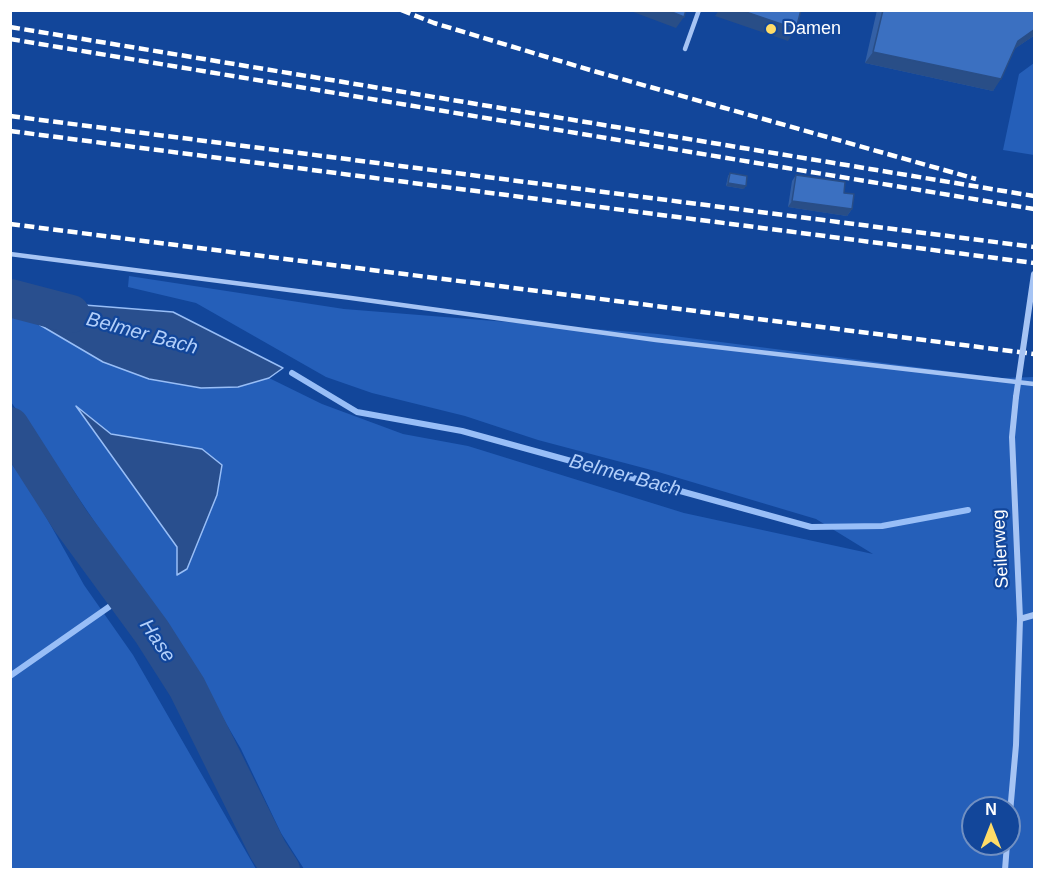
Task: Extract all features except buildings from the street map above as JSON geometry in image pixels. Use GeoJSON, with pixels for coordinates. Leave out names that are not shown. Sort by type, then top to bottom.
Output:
{"type":"FeatureCollection","features":[{"type":"Feature","properties":{"kind":"street","name":"Seilerweg"},"geometry":{"type":"LineString","coordinates":[[1011,796],[1016,745],[1020,619],[1012,437],[1035,274]]}},
{"type":"Feature","properties":{"kind":"street"},"geometry":{"type":"LineString","coordinates":[[1020,619],[1035,615]]}},
{"type":"Feature","properties":{"kind":"lane"},"geometry":{"type":"LineString","coordinates":[[685,48],[699,10]]}},
{"type":"Feature","properties":{"kind":"lane"},"geometry":{"type":"LineString","coordinates":[[10,254],[656,340],[1035,384]]}},
{"type":"Feature","properties":{"kind":"shaded area"},"geometry":{"type":"Polygon","coordinates":[[[1034,63],[1034,155],[1003,150],[1019,74],[1034,63]]]}},
{"type":"Feature","properties":{"kind":"shaded area"},"geometry":{"type":"Polygon","coordinates":[[[129,276],[344,309],[658,334],[1001,378],[1034,377],[1034,869],[304,869],[281,833],[241,749],[196,672],[11,402],[10,308],[29,311],[40,325],[149,379],[201,388],[238,387],[269,378],[322,404],[403,434],[468,446],[684,513],[873,554],[816,519],[655,471],[538,440],[465,416],[372,393],[326,377],[196,303],[128,287],[129,276]]]}},
{"type":"Feature","properties":{"kind":"shaded area"},"geometry":{"type":"Polygon","coordinates":[[[11,463],[31,490],[84,585],[133,655],[256,869],[11,869],[11,463]]]}},
{"type":"Feature","properties":{"kind":"water"},"geometry":{"type":"Polygon","coordinates":[[[21,300],[173,312],[283,368],[269,378],[238,387],[201,388],[149,379],[103,362],[40,325],[21,300]]]}},
{"type":"Feature","properties":{"kind":"water"},"geometry":{"type":"Polygon","coordinates":[[[76,406],[111,434],[202,449],[222,465],[217,495],[187,569],[177,575],[177,547],[76,406]]]}},
{"type":"Feature","properties":{"kind":"waterway","name":"Belmer Bach"},"geometry":{"type":"LineString","coordinates":[[10,298],[71,314]]}},
{"type":"Feature","properties":{"kind":"waterway","name":"Belmer Bach"},"geometry":{"type":"LineString","coordinates":[[292,373],[357,412],[462,431],[811,527],[882,526],[968,510]]}},
{"type":"Feature","properties":{"kind":"waterway","name":"Hase"},"geometry":{"type":"LineString","coordinates":[[10,426],[70,520],[152,632],[187,687],[268,850],[281,870]]}},
{"type":"Feature","properties":{"kind":"waterway"},"geometry":{"type":"LineString","coordinates":[[10,676],[126,595]]}},
{"type":"Feature","properties":{"kind":"railway"},"geometry":{"type":"LineString","coordinates":[[401,10],[434,23],[590,70],[976,179]]}},
{"type":"Feature","properties":{"kind":"railway"},"geometry":{"type":"LineString","coordinates":[[10,27],[1034,196]]}},
{"type":"Feature","properties":{"kind":"railway"},"geometry":{"type":"LineString","coordinates":[[10,39],[1034,209]]}},
{"type":"Feature","properties":{"kind":"railway"},"geometry":{"type":"LineString","coordinates":[[10,116],[1034,247]]}},
{"type":"Feature","properties":{"kind":"railway"},"geometry":{"type":"LineString","coordinates":[[10,131],[1034,263]]}},
{"type":"Feature","properties":{"kind":"railway"},"geometry":{"type":"LineString","coordinates":[[10,224],[1034,354]]}},
{"type":"Feature","properties":{"kind":"place","name":"Damen"},"geometry":{"type":"Point","coordinates":[771,29]}}]}
